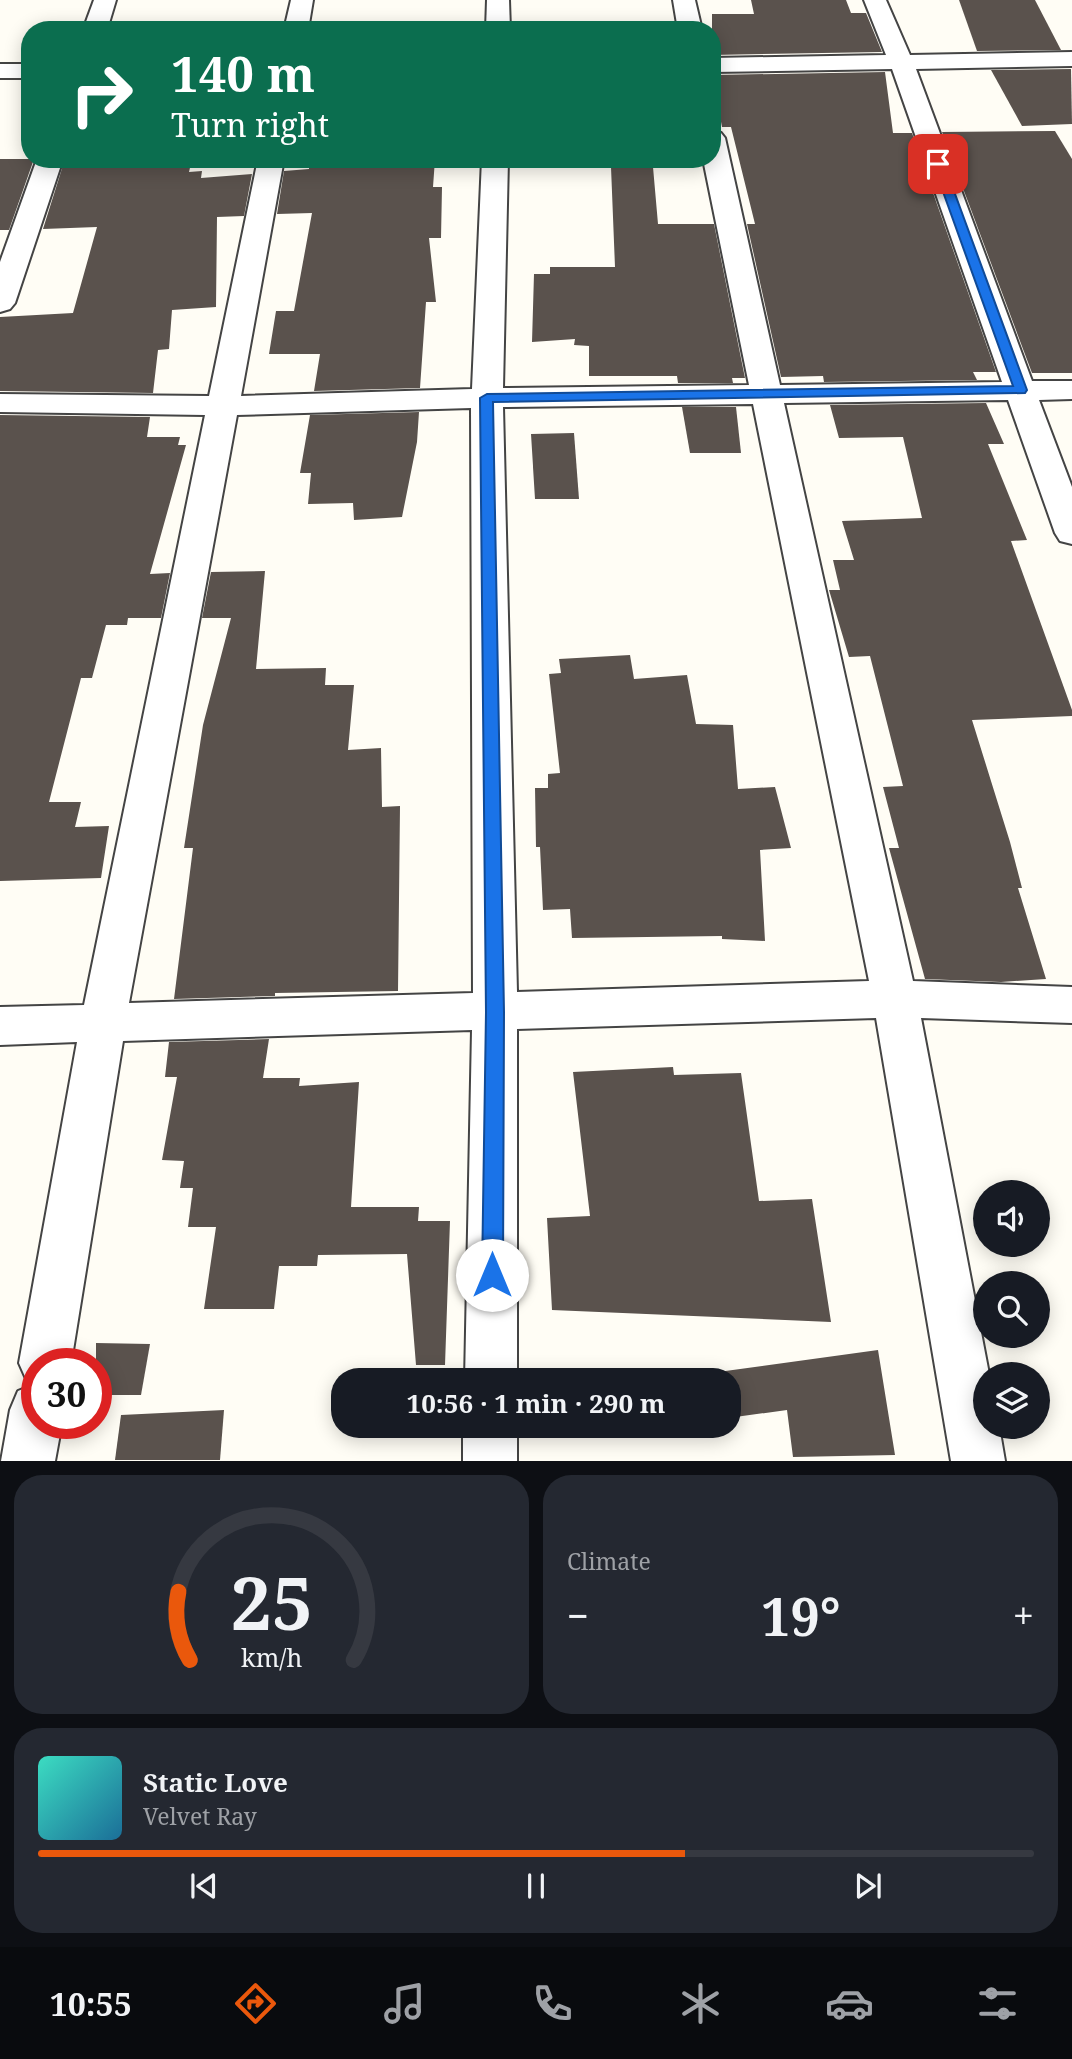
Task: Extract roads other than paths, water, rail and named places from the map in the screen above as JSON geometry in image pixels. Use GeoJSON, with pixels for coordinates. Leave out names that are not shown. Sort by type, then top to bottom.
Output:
{"type":"FeatureCollection","features":[{"type":"Feature","properties":{"kind":"street"},"geometry":{"type":"LineString","coordinates":[[98,21],[105,0]]}},
{"type":"Feature","properties":{"kind":"street"},"geometry":{"type":"LineString","coordinates":[[298,21],[302,0]]}},
{"type":"Feature","properties":{"kind":"street"},"geometry":{"type":"LineString","coordinates":[[498,0],[498,21]]}},
{"type":"Feature","properties":{"kind":"street"},"geometry":{"type":"LineString","coordinates":[[684,0],[688,21]]}},
{"type":"Feature","properties":{"kind":"street"},"geometry":{"type":"LineString","coordinates":[[875,0],[902,64],[1072,533]]}},
{"type":"Feature","properties":{"kind":"street"},"geometry":{"type":"LineString","coordinates":[[721,65],[902,64],[1072,59]]}},
{"type":"Feature","properties":{"kind":"street"},"geometry":{"type":"LineString","coordinates":[[0,71],[21,71]]}},
{"type":"Feature","properties":{"kind":"street"},"geometry":{"type":"LineString","coordinates":[[0,303],[47,168]]}},
{"type":"Feature","properties":{"kind":"street"},"geometry":{"type":"LineString","coordinates":[[48,1348],[103,1023],[269,168]]}},
{"type":"Feature","properties":{"kind":"street"},"geometry":{"type":"LineString","coordinates":[[491,1368],[495,1012],[487,398],[495,168]]}},
{"type":"Feature","properties":{"kind":"street"},"geometry":{"type":"LineString","coordinates":[[719,168],[895,999],[978,1461]]}},
{"type":"Feature","properties":{"kind":"street"},"geometry":{"type":"LineString","coordinates":[[0,403],[225,406],[487,398],[1072,390]]}},
{"type":"Feature","properties":{"kind":"street"},"geometry":{"type":"LineString","coordinates":[[0,1026],[895,999],[1072,1005]]}},
{"type":"Feature","properties":{"kind":"street"},"geometry":{"type":"LineString","coordinates":[[490,1438],[490,1461]]}},
{"type":"Feature","properties":{"kind":"street"},"geometry":{"type":"LineString","coordinates":[[28,1461],[32,1439]]}}]}
